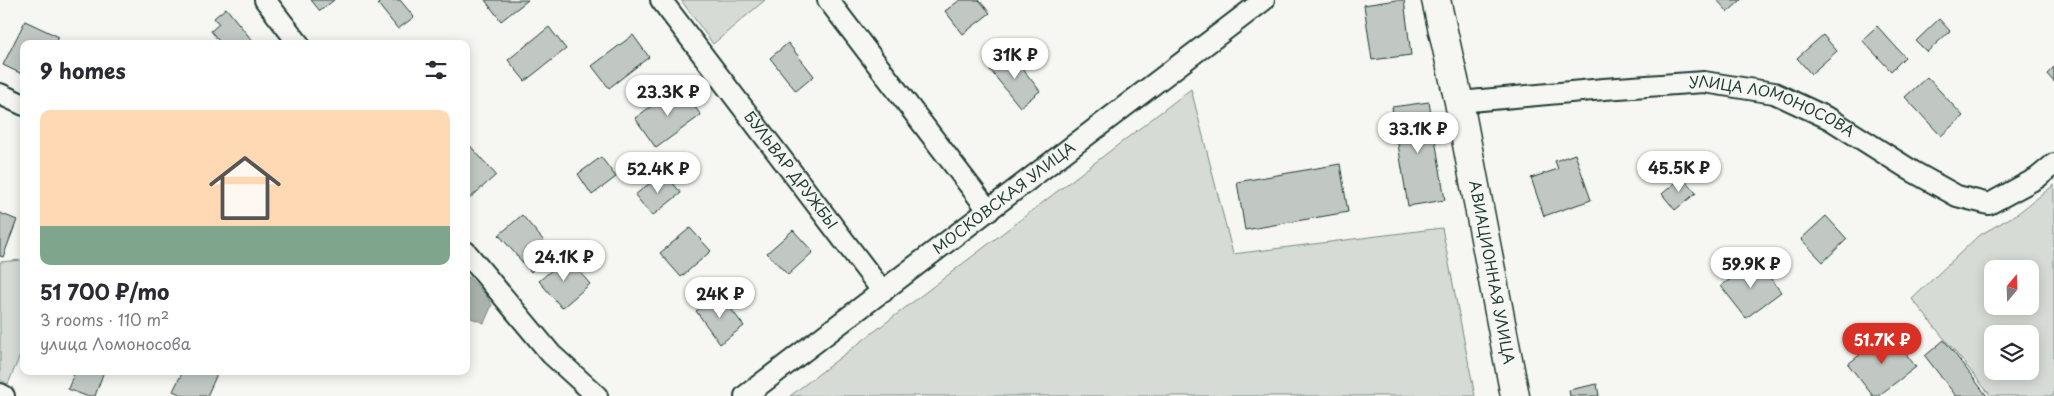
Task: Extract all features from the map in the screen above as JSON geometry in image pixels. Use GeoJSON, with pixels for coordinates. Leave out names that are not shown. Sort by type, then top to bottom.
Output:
{"type":"FeatureCollection","features":[{"type":"Feature","properties":{"kind":"street"},"geometry":{"type":"LineString","coordinates":[[264,0],[296,40]]}},
{"type":"Feature","properties":{"kind":"street","name":"БУЛЬВАР ДРУЖБЫ"},"geometry":{"type":"LineString","coordinates":[[662,0],[883,292]]}},
{"type":"Feature","properties":{"kind":"street"},"geometry":{"type":"LineString","coordinates":[[828,0],[990,211]]}},
{"type":"Feature","properties":{"kind":"street","name":"МОСКОВСКАЯ УЛИЦА"},"geometry":{"type":"LineString","coordinates":[[745,396],[990,211],[1264,0]]}},
{"type":"Feature","properties":{"kind":"street","name":"АВИАЦИОННАЯ УЛИЦА"},"geometry":{"type":"LineString","coordinates":[[1436,0],[1459,102],[1515,396]]}},
{"type":"Feature","properties":{"kind":"street","name":"УЛИЦА ЛОМОНОСОВА"},"geometry":{"type":"LineString","coordinates":[[1459,102],[1704,82],[1774,92],[1830,120],[1956,196],[1989,204],[2037,178],[2054,164]]}},
{"type":"Feature","properties":{"kind":"street"},"geometry":{"type":"LineString","coordinates":[[0,94],[20,104]]}},
{"type":"Feature","properties":{"kind":"street"},"geometry":{"type":"LineString","coordinates":[[470,257],[551,354],[597,396]]}},
{"type":"Feature","properties":{"kind":"street"},"geometry":{"type":"LineString","coordinates":[[0,394],[4,396]]}},
{"type":"Feature","properties":{"kind":"shaded area"},"geometry":{"type":"Polygon","coordinates":[[[681,0],[765,0],[713,44],[681,0]]]}},
{"type":"Feature","properties":{"kind":"shaded area"},"geometry":{"type":"Polygon","coordinates":[[[1191,89],[1233,254],[1442,228],[1475,396],[790,396],[1191,89]]]}},
{"type":"Feature","properties":{"kind":"shaded area"},"geometry":{"type":"Polygon","coordinates":[[[2054,185],[2054,396],[1991,396],[1912,299],[1978,236],[2017,214],[2054,185]]]}},
{"type":"Feature","properties":{"kind":"shaded area"},"geometry":{"type":"Polygon","coordinates":[[[20,260],[20,356],[8,384],[0,380],[0,262],[20,260]]]}},
{"type":"Feature","properties":{"kind":"shaded area"},"geometry":{"type":"Polygon","coordinates":[[[470,278],[486,295],[492,305],[484,323],[470,318],[470,278]]]}},
{"type":"Feature","properties":{"kind":"building"},"geometry":{"type":"Polygon","coordinates":[[[311,0],[334,0],[320,11],[311,0]]]}},
{"type":"Feature","properties":{"kind":"building"},"geometry":{"type":"Polygon","coordinates":[[[382,0],[400,0],[414,17],[398,29],[378,4],[382,0]]]}},
{"type":"Feature","properties":{"kind":"building"},"geometry":{"type":"Polygon","coordinates":[[[485,0],[528,0],[501,21],[485,0]]]}},
{"type":"Feature","properties":{"kind":"building"},"geometry":{"type":"Polygon","coordinates":[[[960,0],[979,0],[990,13],[963,34],[945,11],[960,0]]]}},
{"type":"Feature","properties":{"kind":"building"},"geometry":{"type":"Polygon","coordinates":[[[1404,0],[1411,55],[1372,60],[1364,5],[1404,0]]]}},
{"type":"Feature","properties":{"kind":"building"},"geometry":{"type":"Polygon","coordinates":[[[1717,0],[1741,0],[1728,12],[1717,0]]]}},
{"type":"Feature","properties":{"kind":"building"},"geometry":{"type":"Polygon","coordinates":[[[226,8],[252,40],[218,40],[211,31],[219,24],[214,18],[226,8]]]}},
{"type":"Feature","properties":{"kind":"building"},"geometry":{"type":"Polygon","coordinates":[[[1939,19],[1950,31],[1927,52],[1916,41],[1939,19]]]}},
{"type":"Feature","properties":{"kind":"building"},"geometry":{"type":"Polygon","coordinates":[[[25,21],[59,37],[57,40],[20,40],[20,73],[3,65],[25,21]]]}},
{"type":"Feature","properties":{"kind":"building"},"geometry":{"type":"Polygon","coordinates":[[[1877,26],[1905,57],[1891,71],[1862,40],[1877,26]]]}},
{"type":"Feature","properties":{"kind":"building"},"geometry":{"type":"Polygon","coordinates":[[[549,27],[566,49],[525,81],[508,60],[549,27]]]}},
{"type":"Feature","properties":{"kind":"building"},"geometry":{"type":"Polygon","coordinates":[[[633,35],[649,57],[609,88],[592,66],[633,35]]]}},
{"type":"Feature","properties":{"kind":"building"},"geometry":{"type":"Polygon","coordinates":[[[1823,35],[1837,51],[1811,74],[1797,58],[1823,35]]]}},
{"type":"Feature","properties":{"kind":"building"},"geometry":{"type":"Polygon","coordinates":[[[788,43],[814,76],[796,91],[770,58],[788,43]]]}},
{"type":"Feature","properties":{"kind":"building"},"geometry":{"type":"Polygon","coordinates":[[[1011,54],[1040,91],[1020,107],[990,70],[1011,54]]]}},
{"type":"Feature","properties":{"kind":"building"},"geometry":{"type":"Polygon","coordinates":[[[2054,67],[2054,82],[2047,74],[2054,67]]]}},
{"type":"Feature","properties":{"kind":"building"},"geometry":{"type":"Polygon","coordinates":[[[1927,77],[1963,116],[1941,136],[1905,97],[1927,77]]]}},
{"type":"Feature","properties":{"kind":"building"},"geometry":{"type":"Polygon","coordinates":[[[679,86],[701,115],[656,148],[635,118],[679,86]]]}},
{"type":"Feature","properties":{"kind":"building"},"geometry":{"type":"Polygon","coordinates":[[[1429,102],[1445,200],[1408,206],[1392,107],[1429,102]]]}},
{"type":"Feature","properties":{"kind":"building"},"geometry":{"type":"Polygon","coordinates":[[[470,146],[496,175],[470,198],[470,146]]]}},
{"type":"Feature","properties":{"kind":"building"},"geometry":{"type":"Polygon","coordinates":[[[1575,154],[1591,200],[1544,216],[1531,178],[1558,169],[1555,161],[1575,154]]]}},
{"type":"Feature","properties":{"kind":"building"},"geometry":{"type":"Polygon","coordinates":[[[601,157],[616,177],[592,195],[578,174],[601,157]]]}},
{"type":"Feature","properties":{"kind":"building"},"geometry":{"type":"Polygon","coordinates":[[[1340,164],[1348,212],[1245,230],[1237,182],[1340,164]]]}},
{"type":"Feature","properties":{"kind":"building"},"geometry":{"type":"Polygon","coordinates":[[[664,172],[681,193],[652,216],[635,195],[664,172]]]}},
{"type":"Feature","properties":{"kind":"building"},"geometry":{"type":"Polygon","coordinates":[[[1682,177],[1696,193],[1675,210],[1662,194],[1682,177]]]}},
{"type":"Feature","properties":{"kind":"building"},"geometry":{"type":"Polygon","coordinates":[[[0,213],[17,220],[3,257],[0,256],[0,213]]]}},
{"type":"Feature","properties":{"kind":"building"},"geometry":{"type":"Polygon","coordinates":[[[522,215],[554,253],[531,272],[499,235],[522,215]]]}},
{"type":"Feature","properties":{"kind":"building"},"geometry":{"type":"Polygon","coordinates":[[[1826,216],[1847,239],[1823,262],[1801,239],[1826,216]]]}},
{"type":"Feature","properties":{"kind":"building"},"geometry":{"type":"Polygon","coordinates":[[[690,228],[711,251],[681,277],[660,253],[690,228]]]}},
{"type":"Feature","properties":{"kind":"building"},"geometry":{"type":"Polygon","coordinates":[[[793,230],[813,252],[788,275],[767,253],[793,230]]]}},
{"type":"Feature","properties":{"kind":"building"},"geometry":{"type":"Polygon","coordinates":[[[567,257],[590,284],[562,308],[539,281],[567,257]]]}},
{"type":"Feature","properties":{"kind":"building"},"geometry":{"type":"Polygon","coordinates":[[[1756,260],[1781,292],[1746,318],[1721,286],[1756,260]]]}},
{"type":"Feature","properties":{"kind":"building"},"geometry":{"type":"Polygon","coordinates":[[[719,293],[744,326],[720,344],[696,311],[719,293]]]}},
{"type":"Feature","properties":{"kind":"building"},"geometry":{"type":"Polygon","coordinates":[[[1889,332],[1916,367],[1878,396],[1873,396],[1848,364],[1889,332]]]}},
{"type":"Feature","properties":{"kind":"building"},"geometry":{"type":"Polygon","coordinates":[[[1944,340],[1987,396],[1956,396],[1925,356],[1944,340]]]}},
{"type":"Feature","properties":{"kind":"building"},"geometry":{"type":"Polygon","coordinates":[[[73,375],[103,375],[95,396],[86,396],[68,389],[73,375]]]}},
{"type":"Feature","properties":{"kind":"building"},"geometry":{"type":"Polygon","coordinates":[[[181,375],[217,375],[207,396],[184,396],[173,391],[181,375]]]}},
{"type":"Feature","properties":{"kind":"building"},"geometry":{"type":"Polygon","coordinates":[[[1597,384],[1599,396],[1570,396],[1569,390],[1597,384]]]}}]}
